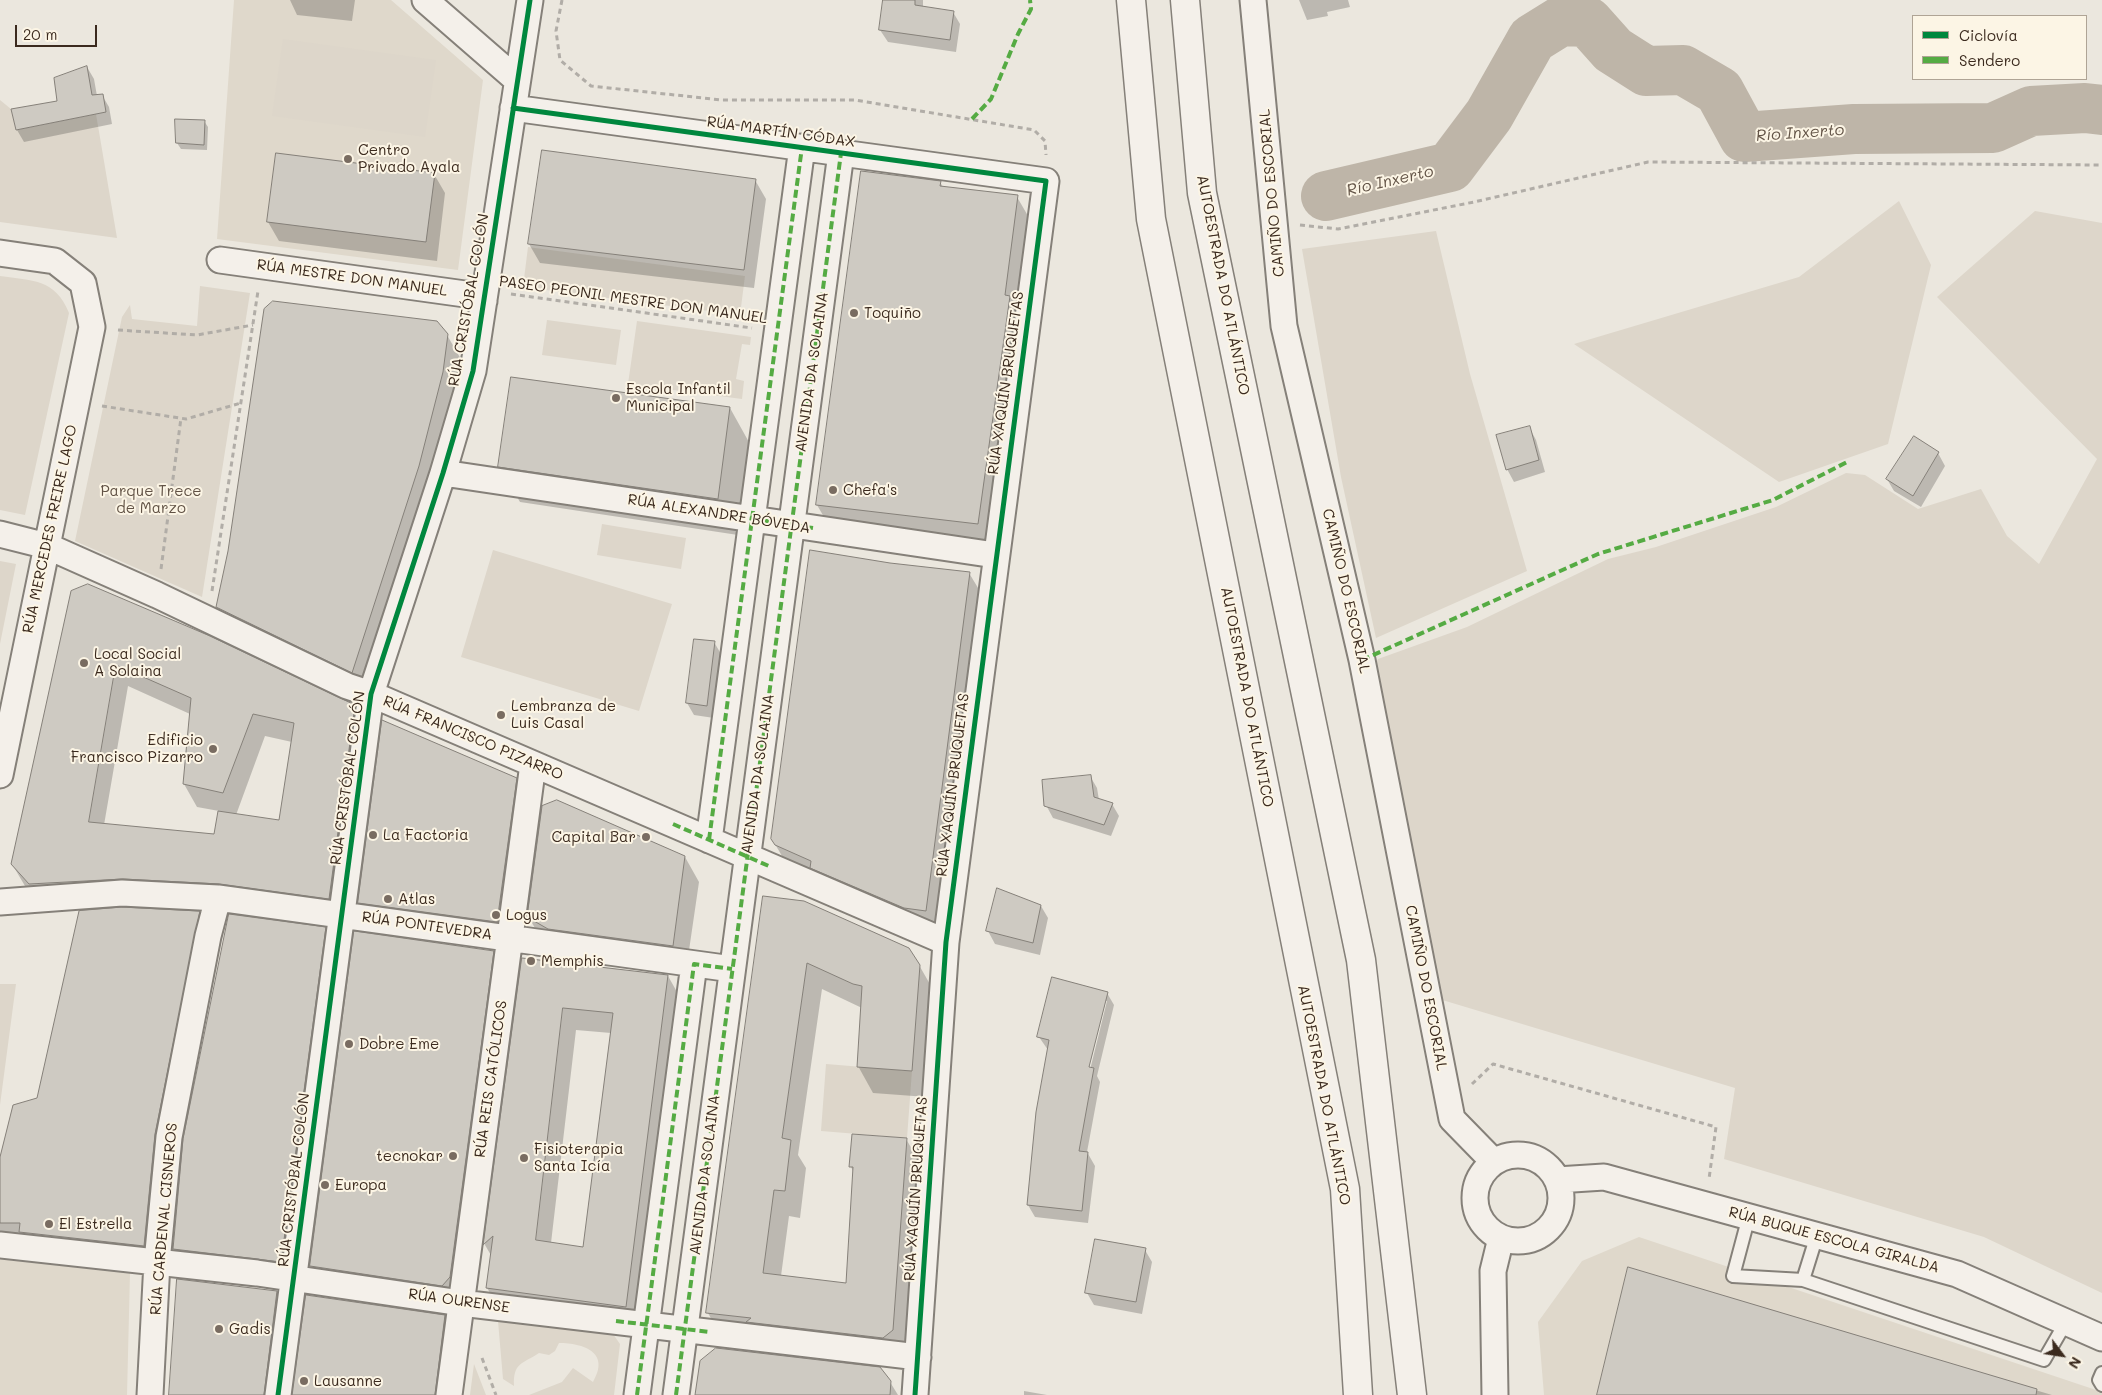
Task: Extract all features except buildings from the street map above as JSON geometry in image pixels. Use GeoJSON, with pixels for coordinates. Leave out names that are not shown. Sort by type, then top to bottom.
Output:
{"type":"FeatureCollection","features":[{"type":"Feature","properties":{"kind":"highway","name":"AUTOESTRADA DO ATLÁNTICO"},"geometry":{"type":"LineString","coordinates":[[1131,0],[1151,219],[1345,1189],[1358,1395]]}},
{"type":"Feature","properties":{"kind":"highway","name":"AUTOESTRADA DO ATLÁNTICO"},"geometry":{"type":"LineString","coordinates":[[1185,0],[1202,193],[1361,960],[1412,1395]]}},
{"type":"Feature","properties":{"kind":"street"},"geometry":{"type":"LineString","coordinates":[[425,0],[517,80]]}},
{"type":"Feature","properties":{"kind":"street","name":"RÚA CRISTÓBAL COLÓN"},"geometry":{"type":"LineString","coordinates":[[278,1395],[371,694],[443,473],[473,371],[530,0]]}},
{"type":"Feature","properties":{"kind":"street","name":"CAMIÑO DO ESCORIAL"},"geometry":{"type":"LineString","coordinates":[[1253,0],[1284,326],[1362,660],[1452,1119],[1494,1162]]}},
{"type":"Feature","properties":{"kind":"street","name":"RÚA MARTÍN CÓDAX"},"geometry":{"type":"LineString","coordinates":[[513,108],[1046,181]]}},
{"type":"Feature","properties":{"kind":"street"},"geometry":{"type":"LineString","coordinates":[[709,840],[802,147]]}},
{"type":"Feature","properties":{"kind":"street","name":"AVENIDA DA SOLAINA"},"geometry":{"type":"LineString","coordinates":[[676,1395],[841,153]]}},
{"type":"Feature","properties":{"kind":"street","name":"RÚA XAQUÍN BRUQUETAS"},"geometry":{"type":"LineString","coordinates":[[915,1395],[946,942],[995,555],[1046,181]]}},
{"type":"Feature","properties":{"kind":"street","name":"RÚA MERCEDES FREIRE LAGO"},"geometry":{"type":"LineString","coordinates":[[0,253],[55,261],[83,283],[92,327],[0,775]]}},
{"type":"Feature","properties":{"kind":"street","name":"RÚA MESTRE DON MANUEL"},"geometry":{"type":"LineString","coordinates":[[220,260],[485,296]]}},
{"type":"Feature","properties":{"kind":"street","name":"RÚA ALEXANDRE BÓVEDA"},"geometry":{"type":"LineString","coordinates":[[443,473],[995,555]]}},
{"type":"Feature","properties":{"kind":"street","name":"RÚA FRANCISCO PIZARRO"},"geometry":{"type":"LineString","coordinates":[[0,534],[47,546],[158,595],[347,686],[371,694],[946,942]]}},
{"type":"Feature","properties":{"kind":"street","name":"RÚA REIS CATÓLICOS"},"geometry":{"type":"LineString","coordinates":[[449,1395],[533,764]]}},
{"type":"Feature","properties":{"kind":"street"},"geometry":{"type":"LineString","coordinates":[[0,889],[31,899]]}},
{"type":"Feature","properties":{"kind":"street","name":"RÚA PONTEVEDRA"},"geometry":{"type":"LineString","coordinates":[[0,902],[122,893],[218,898],[732,969]]}},
{"type":"Feature","properties":{"kind":"street","name":"RÚA CARDENAL CISNEROS"},"geometry":{"type":"LineString","coordinates":[[150,1395],[158,1262],[169,1137],[208,936],[218,898]]}},
{"type":"Feature","properties":{"kind":"street"},"geometry":{"type":"LineString","coordinates":[[637,1395],[694,964]]}},
{"type":"Feature","properties":{"kind":"street"},"geometry":{"type":"LineString","coordinates":[[1527,1154],[1541,1160],[1552,1170],[1557,1180],[1562,1201],[1556,1220],[1546,1231],[1533,1239],[1518,1242],[1500,1238],[1488,1230],[1478,1215],[1474,1200],[1478,1180],[1486,1168],[1502,1157],[1527,1154]]}},
{"type":"Feature","properties":{"kind":"street","name":"RÚA BUQUE ESCOLA GIRALDA"},"geometry":{"type":"LineString","coordinates":[[1557,1180],[1604,1176],[1957,1274],[2102,1338]]}},
{"type":"Feature","properties":{"kind":"street"},"geometry":{"type":"LineString","coordinates":[[1495,1395],[1493,1271],[1500,1238]]}},
{"type":"Feature","properties":{"kind":"street","name":"RÚA OURENSE"},"geometry":{"type":"LineString","coordinates":[[0,1245],[294,1278],[461,1303],[918,1357]]}},
{"type":"Feature","properties":{"kind":"lane"},"geometry":{"type":"LineString","coordinates":[[1749,1216],[1733,1276],[1803,1280],[2044,1360],[2066,1322]]}},
{"type":"Feature","properties":{"kind":"lane"},"geometry":{"type":"LineString","coordinates":[[1803,1280],[1816,1235]]}},
{"type":"Feature","properties":{"kind":"lane"},"geometry":{"type":"LineString","coordinates":[[2102,1373],[2099,1380],[2102,1385]]}},
{"type":"Feature","properties":{"kind":"path"},"geometry":{"type":"LineString","coordinates":[[562,0],[556,31],[560,60],[591,86],[722,100],[856,100],[1021,127],[1034,130],[1045,141],[1046,181]]}},
{"type":"Feature","properties":{"kind":"path"},"geometry":{"type":"LineString","coordinates":[[1274,222],[1338,229],[1474,202],[1648,162],[2102,165]]}},
{"type":"Feature","properties":{"kind":"path"},"geometry":{"type":"LineString","coordinates":[[207,619],[262,266]]}},
{"type":"Feature","properties":{"kind":"path"},"geometry":{"type":"LineString","coordinates":[[92,327],[197,335],[253,324]]}},
{"type":"Feature","properties":{"kind":"path"},"geometry":{"type":"LineString","coordinates":[[77,401],[186,419],[241,403]]}},
{"type":"Feature","properties":{"kind":"path"},"geometry":{"type":"LineString","coordinates":[[158,595],[181,418]]}},
{"type":"Feature","properties":{"kind":"path"},"geometry":{"type":"LineString","coordinates":[[1449,1105],[1493,1064],[1716,1127],[1706,1205]]}},
{"type":"Feature","properties":{"kind":"shaded area","name":"Centro Privado Ayala"},"geometry":{"type":"Polygon","coordinates":[[[234,0],[391,0],[483,80],[458,270],[217,239],[234,0]]]}},
{"type":"Feature","properties":{"kind":"shaded area"},"geometry":{"type":"Polygon","coordinates":[[[1639,1237],[2102,1392],[2102,1395],[1544,1395],[1538,1322],[1582,1261],[1639,1237]]]}},
{"type":"Feature","properties":{"kind":"shaded area"},"geometry":{"type":"Polygon","coordinates":[[[0,1259],[130,1273],[127,1395],[0,1395],[0,1259]]]}},
{"type":"Feature","properties":{"kind":"green space"},"geometry":{"type":"Polygon","coordinates":[[[283,39],[436,60],[425,137],[272,116],[283,39]]]}},
{"type":"Feature","properties":{"kind":"green space"},"geometry":{"type":"Polygon","coordinates":[[[0,100],[11,109],[16,130],[96,114],[117,238],[0,222],[0,100]]]}},
{"type":"Feature","properties":{"kind":"green space"},"geometry":{"type":"Polygon","coordinates":[[[1899,201],[1931,265],[1888,444],[1779,482],[1574,344],[1799,277],[1899,201]]]}},
{"type":"Feature","properties":{"kind":"green space"},"geometry":{"type":"Polygon","coordinates":[[[2035,211],[2102,223],[2102,1293],[1984,1237],[1724,1159],[1735,1088],[1439,999],[1373,669],[1378,659],[1467,627],[1608,559],[1656,547],[1776,507],[1846,473],[1865,475],[1918,509],[1981,489],[2007,536],[2039,564],[2097,459],[1937,297],[2035,211]]]}},
{"type":"Feature","properties":{"kind":"green space"},"geometry":{"type":"Polygon","coordinates":[[[1436,231],[1470,374],[1527,571],[1376,638],[1341,477],[1302,249],[1436,231]]]}},
{"type":"Feature","properties":{"kind":"green space"},"geometry":{"type":"Polygon","coordinates":[[[528,247],[745,276],[740,315],[523,287],[528,247]]]}},
{"type":"Feature","properties":{"kind":"green space"},"geometry":{"type":"Polygon","coordinates":[[[0,276],[41,283],[49,287],[57,293],[69,313],[25,515],[0,510],[0,276]]]}},
{"type":"Feature","properties":{"kind":"green space","name":"Parque Trece de Marzo"},"geometry":{"type":"Polygon","coordinates":[[[200,286],[250,293],[202,597],[75,541],[122,317],[130,305],[132,319],[197,326],[200,286]]]}},
{"type":"Feature","properties":{"kind":"green space"},"geometry":{"type":"Polygon","coordinates":[[[547,320],[621,330],[616,365],[542,355],[547,320]]]}},
{"type":"Feature","properties":{"kind":"green space"},"geometry":{"type":"Polygon","coordinates":[[[637,321],[751,337],[750,345],[742,344],[736,379],[744,381],[742,399],[628,384],[637,321]]]}},
{"type":"Feature","properties":{"kind":"green space"},"geometry":{"type":"Polygon","coordinates":[[[602,524],[686,538],[681,569],[597,555],[602,524]]]}},
{"type":"Feature","properties":{"kind":"green space"},"geometry":{"type":"Polygon","coordinates":[[[493,550],[672,604],[639,711],[461,657],[493,550]]]}},
{"type":"Feature","properties":{"kind":"green space"},"geometry":{"type":"Polygon","coordinates":[[[0,561],[16,564],[0,644],[0,561]]]}},
{"type":"Feature","properties":{"kind":"green space"},"geometry":{"type":"Polygon","coordinates":[[[0,984],[16,984],[0,1105],[0,984]]]}},
{"type":"Feature","properties":{"kind":"green space"},"geometry":{"type":"Polygon","coordinates":[[[826,1064],[912,1071],[907,1138],[821,1131],[826,1064]]]}},
{"type":"Feature","properties":{"kind":"green space"},"geometry":{"type":"Polygon","coordinates":[[[498,1321],[613,1334],[620,1344],[614,1395],[529,1395],[562,1382],[573,1368],[593,1382],[598,1372],[599,1363],[596,1356],[585,1347],[568,1343],[559,1343],[555,1351],[549,1355],[539,1353],[523,1362],[515,1373],[514,1386],[503,1379],[498,1321]]]}},
{"type":"Feature","properties":{"kind":"green space"},"geometry":{"type":"Polygon","coordinates":[[[474,1364],[486,1395],[470,1395],[474,1364]]]}},
{"type":"Feature","properties":{"kind":"waterway","name":"Río Inxerto"},"geometry":{"type":"LineString","coordinates":[[1326,196],[1450,167],[1489,115],[1532,39],[1561,21],[1588,22],[1613,50],[1646,71],[1683,70],[1719,91],[1744,137],[1854,129],[1993,128],[2031,111],[2085,108],[2102,110]]}},
{"type":"Feature","properties":{"kind":"marked path"},"geometry":{"type":"LineString","coordinates":[[972,119],[991,99],[1018,34],[1031,9],[1030,0]]}},
{"type":"Feature","properties":{"kind":"marked path"},"geometry":{"type":"LineString","coordinates":[[709,840],[802,147]]}},
{"type":"Feature","properties":{"kind":"marked path"},"geometry":{"type":"LineString","coordinates":[[676,1395],[841,153]]}},
{"type":"Feature","properties":{"kind":"marked path"},"geometry":{"type":"LineString","coordinates":[[1362,660],[1598,554],[1773,500],[1847,462]]}},
{"type":"Feature","properties":{"kind":"marked path"},"geometry":{"type":"LineString","coordinates":[[714,513],[813,528]]}},
{"type":"Feature","properties":{"kind":"marked path"},"geometry":{"type":"LineString","coordinates":[[673,824],[771,867]]}},
{"type":"Feature","properties":{"kind":"marked path"},"geometry":{"type":"LineString","coordinates":[[637,1395],[694,964],[732,969]]}},
{"type":"Feature","properties":{"kind":"marked path"},"geometry":{"type":"LineString","coordinates":[[616,1321],[710,1332]]}},
{"type":"Feature","properties":{"kind":"cycle path"},"geometry":{"type":"LineString","coordinates":[[278,1395],[371,694],[443,473],[473,371],[530,0]]}},
{"type":"Feature","properties":{"kind":"cycle path"},"geometry":{"type":"LineString","coordinates":[[513,108],[1046,181],[946,942],[915,1395]]}},
{"type":"Feature","properties":{"kind":"place","name":"Centro Privado Ayala"},"geometry":{"type":"Point","coordinates":[348,159]}},
{"type":"Feature","properties":{"kind":"place","name":"Toquiño"},"geometry":{"type":"Point","coordinates":[854,313]}},
{"type":"Feature","properties":{"kind":"place","name":"Escola Infantil Municipal"},"geometry":{"type":"Point","coordinates":[616,398]}},
{"type":"Feature","properties":{"kind":"place","name":"Chefa's"},"geometry":{"type":"Point","coordinates":[833,490]}},
{"type":"Feature","properties":{"kind":"place","name":"Local Social A Solaina"},"geometry":{"type":"Point","coordinates":[84,663]}},
{"type":"Feature","properties":{"kind":"place","name":"Lembranza de Luis Casal"},"geometry":{"type":"Point","coordinates":[501,715]}},
{"type":"Feature","properties":{"kind":"place","name":"Edificio Francisco Pizarro"},"geometry":{"type":"Point","coordinates":[213,749]}},
{"type":"Feature","properties":{"kind":"place","name":"La Factoria"},"geometry":{"type":"Point","coordinates":[373,835]}},
{"type":"Feature","properties":{"kind":"place","name":"Capital Bar"},"geometry":{"type":"Point","coordinates":[646,837]}},
{"type":"Feature","properties":{"kind":"place","name":"Atlas"},"geometry":{"type":"Point","coordinates":[388,899]}},
{"type":"Feature","properties":{"kind":"place","name":"Logus"},"geometry":{"type":"Point","coordinates":[496,915]}},
{"type":"Feature","properties":{"kind":"place","name":"Memphis"},"geometry":{"type":"Point","coordinates":[531,961]}},
{"type":"Feature","properties":{"kind":"place","name":"Dobre Eme"},"geometry":{"type":"Point","coordinates":[349,1044]}},
{"type":"Feature","properties":{"kind":"place","name":"tecnokar"},"geometry":{"type":"Point","coordinates":[453,1156]}},
{"type":"Feature","properties":{"kind":"place","name":"Fisioterapia Santa Icía"},"geometry":{"type":"Point","coordinates":[524,1158]}},
{"type":"Feature","properties":{"kind":"place","name":"Europa"},"geometry":{"type":"Point","coordinates":[325,1185]}},
{"type":"Feature","properties":{"kind":"place","name":"El Estrella"},"geometry":{"type":"Point","coordinates":[49,1224]}},
{"type":"Feature","properties":{"kind":"place","name":"Gadis"},"geometry":{"type":"Point","coordinates":[219,1329]}},
{"type":"Feature","properties":{"kind":"place","name":"Lausanne"},"geometry":{"type":"Point","coordinates":[304,1381]}}]}
